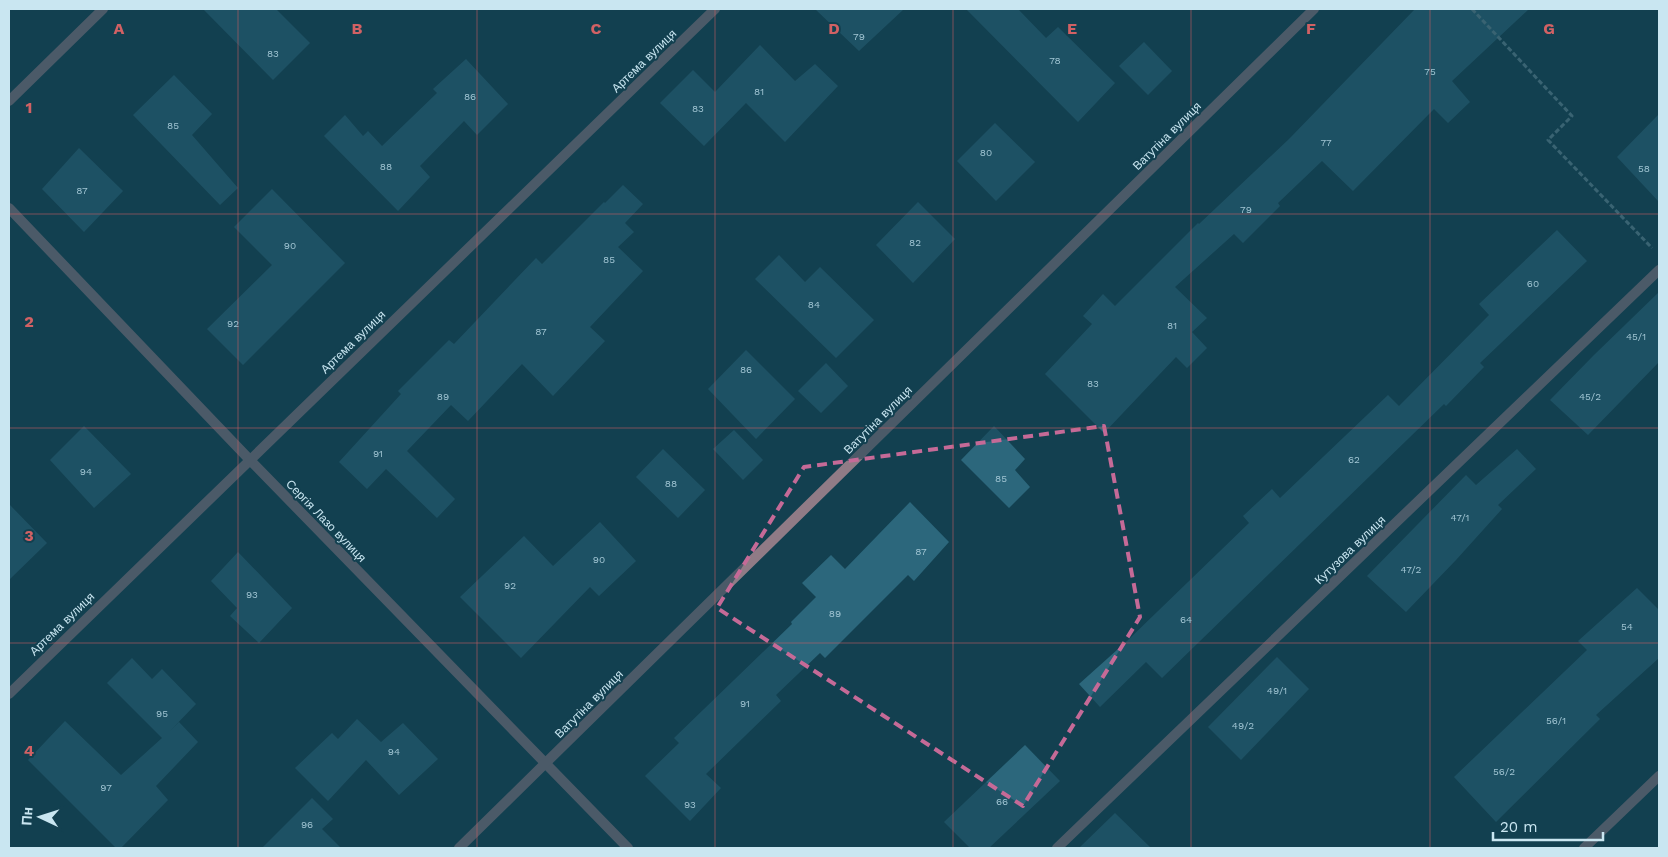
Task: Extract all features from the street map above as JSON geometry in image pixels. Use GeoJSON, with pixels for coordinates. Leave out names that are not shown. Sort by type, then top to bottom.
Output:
{"type":"FeatureCollection","features":[{"type":"Feature","properties":{"kind":"street"},"geometry":{"type":"LineString","coordinates":[[9,101],[103,9]]}},
{"type":"Feature","properties":{"kind":"street","name":"Артема вулиця"},"geometry":{"type":"LineString","coordinates":[[9,694],[249,459],[715,9]]}},
{"type":"Feature","properties":{"kind":"street","name":"Ватутіна вулиця"},"geometry":{"type":"LineString","coordinates":[[459,848],[1314,9]]}},
{"type":"Feature","properties":{"kind":"street","name":"Сергія Лазо вулиця"},"geometry":{"type":"LineString","coordinates":[[9,208],[249,459],[545,765],[628,848]]}},
{"type":"Feature","properties":{"kind":"street","name":"Кутузова вулиця"},"geometry":{"type":"LineString","coordinates":[[1057,848],[1659,270]]}},
{"type":"Feature","properties":{"kind":"street"},"geometry":{"type":"LineString","coordinates":[[1584,848],[1659,776]]}},
{"type":"Feature","properties":{"kind":"path"},"geometry":{"type":"LineString","coordinates":[[1472,9],[1572,116],[1548,140],[1653,248]]}},
{"type":"Feature","properties":{"kind":"highlighted area"},"geometry":{"type":"Polygon","coordinates":[[[1104,426],[1140,617],[1023,806],[717,608],[804,467],[1104,426]]]}},
{"type":"Feature","properties":{"kind":"building"},"geometry":{"type":"Polygon","coordinates":[[[203,9],[276,9],[310,43],[273,80],[203,9]]]}},
{"type":"Feature","properties":{"kind":"building"},"geometry":{"type":"Polygon","coordinates":[[[815,9],[904,9],[859,51],[815,9]]]}},
{"type":"Feature","properties":{"kind":"building"},"geometry":{"type":"Polygon","coordinates":[[[966,9],[1018,9],[1046,38],[1058,27],[1115,83],[1078,122],[966,9]]]}},
{"type":"Feature","properties":{"kind":"building"},"geometry":{"type":"Polygon","coordinates":[[[1415,9],[1529,9],[1452,81],[1470,102],[1448,123],[1434,109],[1353,191],[1322,161],[1278,203],[1280,206],[1243,243],[1234,234],[1175,287],[1207,318],[1192,332],[1207,348],[1187,368],[1176,357],[1104,433],[1045,374],[1092,324],[1083,316],[1103,294],[1115,306],[1198,223],[1289,139],[1415,9]]]}},
{"type":"Feature","properties":{"kind":"building"},"geometry":{"type":"Polygon","coordinates":[[[1144,42],[1172,71],[1148,95],[1119,66],[1144,42]]]}},
{"type":"Feature","properties":{"kind":"building"},"geometry":{"type":"Polygon","coordinates":[[[760,45],[795,81],[815,64],[838,86],[785,142],[746,103],[704,146],[660,103],[693,70],[715,92],[760,45]]]}},
{"type":"Feature","properties":{"kind":"building"},"geometry":{"type":"Polygon","coordinates":[[[466,59],[508,104],[477,135],[464,121],[420,166],[430,177],[398,211],[324,136],[345,115],[363,136],[368,131],[382,146],[437,93],[433,89],[466,59]]]}},
{"type":"Feature","properties":{"kind":"building"},"geometry":{"type":"Polygon","coordinates":[[[174,75],[212,114],[192,135],[238,188],[220,205],[133,115],[174,75]]]}},
{"type":"Feature","properties":{"kind":"building"},"geometry":{"type":"Polygon","coordinates":[[[1659,114],[1659,202],[1617,157],[1659,114]]]}},
{"type":"Feature","properties":{"kind":"building"},"geometry":{"type":"Polygon","coordinates":[[[995,123],[1035,162],[996,201],[957,161],[995,123]]]}},
{"type":"Feature","properties":{"kind":"building"},"geometry":{"type":"Polygon","coordinates":[[[79,148],[123,191],[84,232],[42,189],[79,148]]]}},
{"type":"Feature","properties":{"kind":"building"},"geometry":{"type":"Polygon","coordinates":[[[623,185],[643,204],[625,223],[634,232],[618,247],[643,271],[590,327],[605,341],[553,396],[522,364],[468,421],[451,405],[407,451],[455,499],[437,518],[386,469],[367,489],[339,462],[401,394],[398,391],[449,340],[454,344],[536,258],[542,264],[623,185]]]}},
{"type":"Feature","properties":{"kind":"building"},"geometry":{"type":"Polygon","coordinates":[[[272,189],[345,263],[243,365],[207,329],[272,265],[234,227],[272,189]]]}},
{"type":"Feature","properties":{"kind":"building"},"geometry":{"type":"Polygon","coordinates":[[[918,202],[955,239],[913,283],[876,245],[918,202]]]}},
{"type":"Feature","properties":{"kind":"building"},"geometry":{"type":"Polygon","coordinates":[[[1557,230],[1587,261],[1480,363],[1484,367],[1446,406],[1444,404],[1162,678],[1146,662],[1100,707],[1079,684],[1127,641],[1249,523],[1243,516],[1272,489],[1280,498],[1388,395],[1399,406],[1489,315],[1479,304],[1557,230]]]}},
{"type":"Feature","properties":{"kind":"building"},"geometry":{"type":"Polygon","coordinates":[[[779,255],[805,282],[820,267],[874,320],[836,358],[755,279],[779,255]]]}},
{"type":"Feature","properties":{"kind":"building"},"geometry":{"type":"Polygon","coordinates":[[[1659,292],[1659,362],[1588,435],[1550,400],[1659,292]]]}},
{"type":"Feature","properties":{"kind":"building"},"geometry":{"type":"Polygon","coordinates":[[[746,350],[795,399],[756,439],[708,389],[746,350]]]}},
{"type":"Feature","properties":{"kind":"building"},"geometry":{"type":"Polygon","coordinates":[[[826,363],[848,386],[821,413],[798,391],[826,363]]]}},
{"type":"Feature","properties":{"kind":"building"},"geometry":{"type":"Polygon","coordinates":[[[84,426],[131,474],[94,508],[50,460],[84,426]]]}},
{"type":"Feature","properties":{"kind":"building"},"geometry":{"type":"Polygon","coordinates":[[[994,426],[1025,459],[1015,470],[1030,487],[1009,508],[961,460],[994,426]]]}},
{"type":"Feature","properties":{"kind":"building"},"geometry":{"type":"Polygon","coordinates":[[[734,430],[763,460],[743,480],[713,449],[734,430]]]}},
{"type":"Feature","properties":{"kind":"building"},"geometry":{"type":"Polygon","coordinates":[[[663,449],[705,490],[678,518],[636,477],[663,449]]]}},
{"type":"Feature","properties":{"kind":"building"},"geometry":{"type":"Polygon","coordinates":[[[1517,449],[1536,469],[1498,505],[1502,509],[1406,612],[1367,576],[1466,475],[1476,485],[1517,449]]]}},
{"type":"Feature","properties":{"kind":"building"},"geometry":{"type":"Polygon","coordinates":[[[910,502],[949,542],[914,581],[908,575],[825,658],[820,653],[776,695],[781,701],[706,774],[721,788],[690,821],[645,776],[679,743],[674,738],[792,624],[791,622],[816,597],[802,583],[831,555],[845,569],[910,502]]]}},
{"type":"Feature","properties":{"kind":"building"},"geometry":{"type":"Polygon","coordinates":[[[9,504],[47,543],[9,580],[9,504]]]}},
{"type":"Feature","properties":{"kind":"building"},"geometry":{"type":"Polygon","coordinates":[[[600,522],[636,561],[599,596],[590,587],[521,658],[460,597],[524,536],[553,566],[600,522]]]}},
{"type":"Feature","properties":{"kind":"building"},"geometry":{"type":"Polygon","coordinates":[[[238,552],[292,608],[259,643],[230,616],[237,608],[211,581],[238,552]]]}},
{"type":"Feature","properties":{"kind":"building"},"geometry":{"type":"Polygon","coordinates":[[[1637,588],[1659,610],[1659,658],[1596,715],[1600,719],[1496,822],[1454,777],[1587,650],[1578,641],[1637,588]]]}},
{"type":"Feature","properties":{"kind":"building"},"geometry":{"type":"Polygon","coordinates":[[[1277,657],[1309,689],[1241,760],[1208,727],[1277,657]]]}},
{"type":"Feature","properties":{"kind":"building"},"geometry":{"type":"Polygon","coordinates":[[[132,658],[152,679],[162,669],[196,704],[170,731],[179,722],[198,742],[156,786],[168,800],[121,848],[116,848],[28,760],[65,721],[121,775],[162,738],[107,683],[132,658]]]}},
{"type":"Feature","properties":{"kind":"building"},"geometry":{"type":"Polygon","coordinates":[[[357,719],[381,742],[403,723],[438,759],[399,795],[366,760],[328,801],[295,768],[332,733],[338,739],[357,719]]]}},
{"type":"Feature","properties":{"kind":"building"},"geometry":{"type":"Polygon","coordinates":[[[1025,745],[1060,781],[989,848],[970,848],[944,822],[1025,745]]]}},
{"type":"Feature","properties":{"kind":"building"},"geometry":{"type":"Polygon","coordinates":[[[312,798],[333,819],[322,829],[341,848],[262,848],[312,798]]]}},
{"type":"Feature","properties":{"kind":"building"},"geometry":{"type":"Polygon","coordinates":[[[1115,813],[1151,848],[1079,848],[1115,813]]]}}]}
